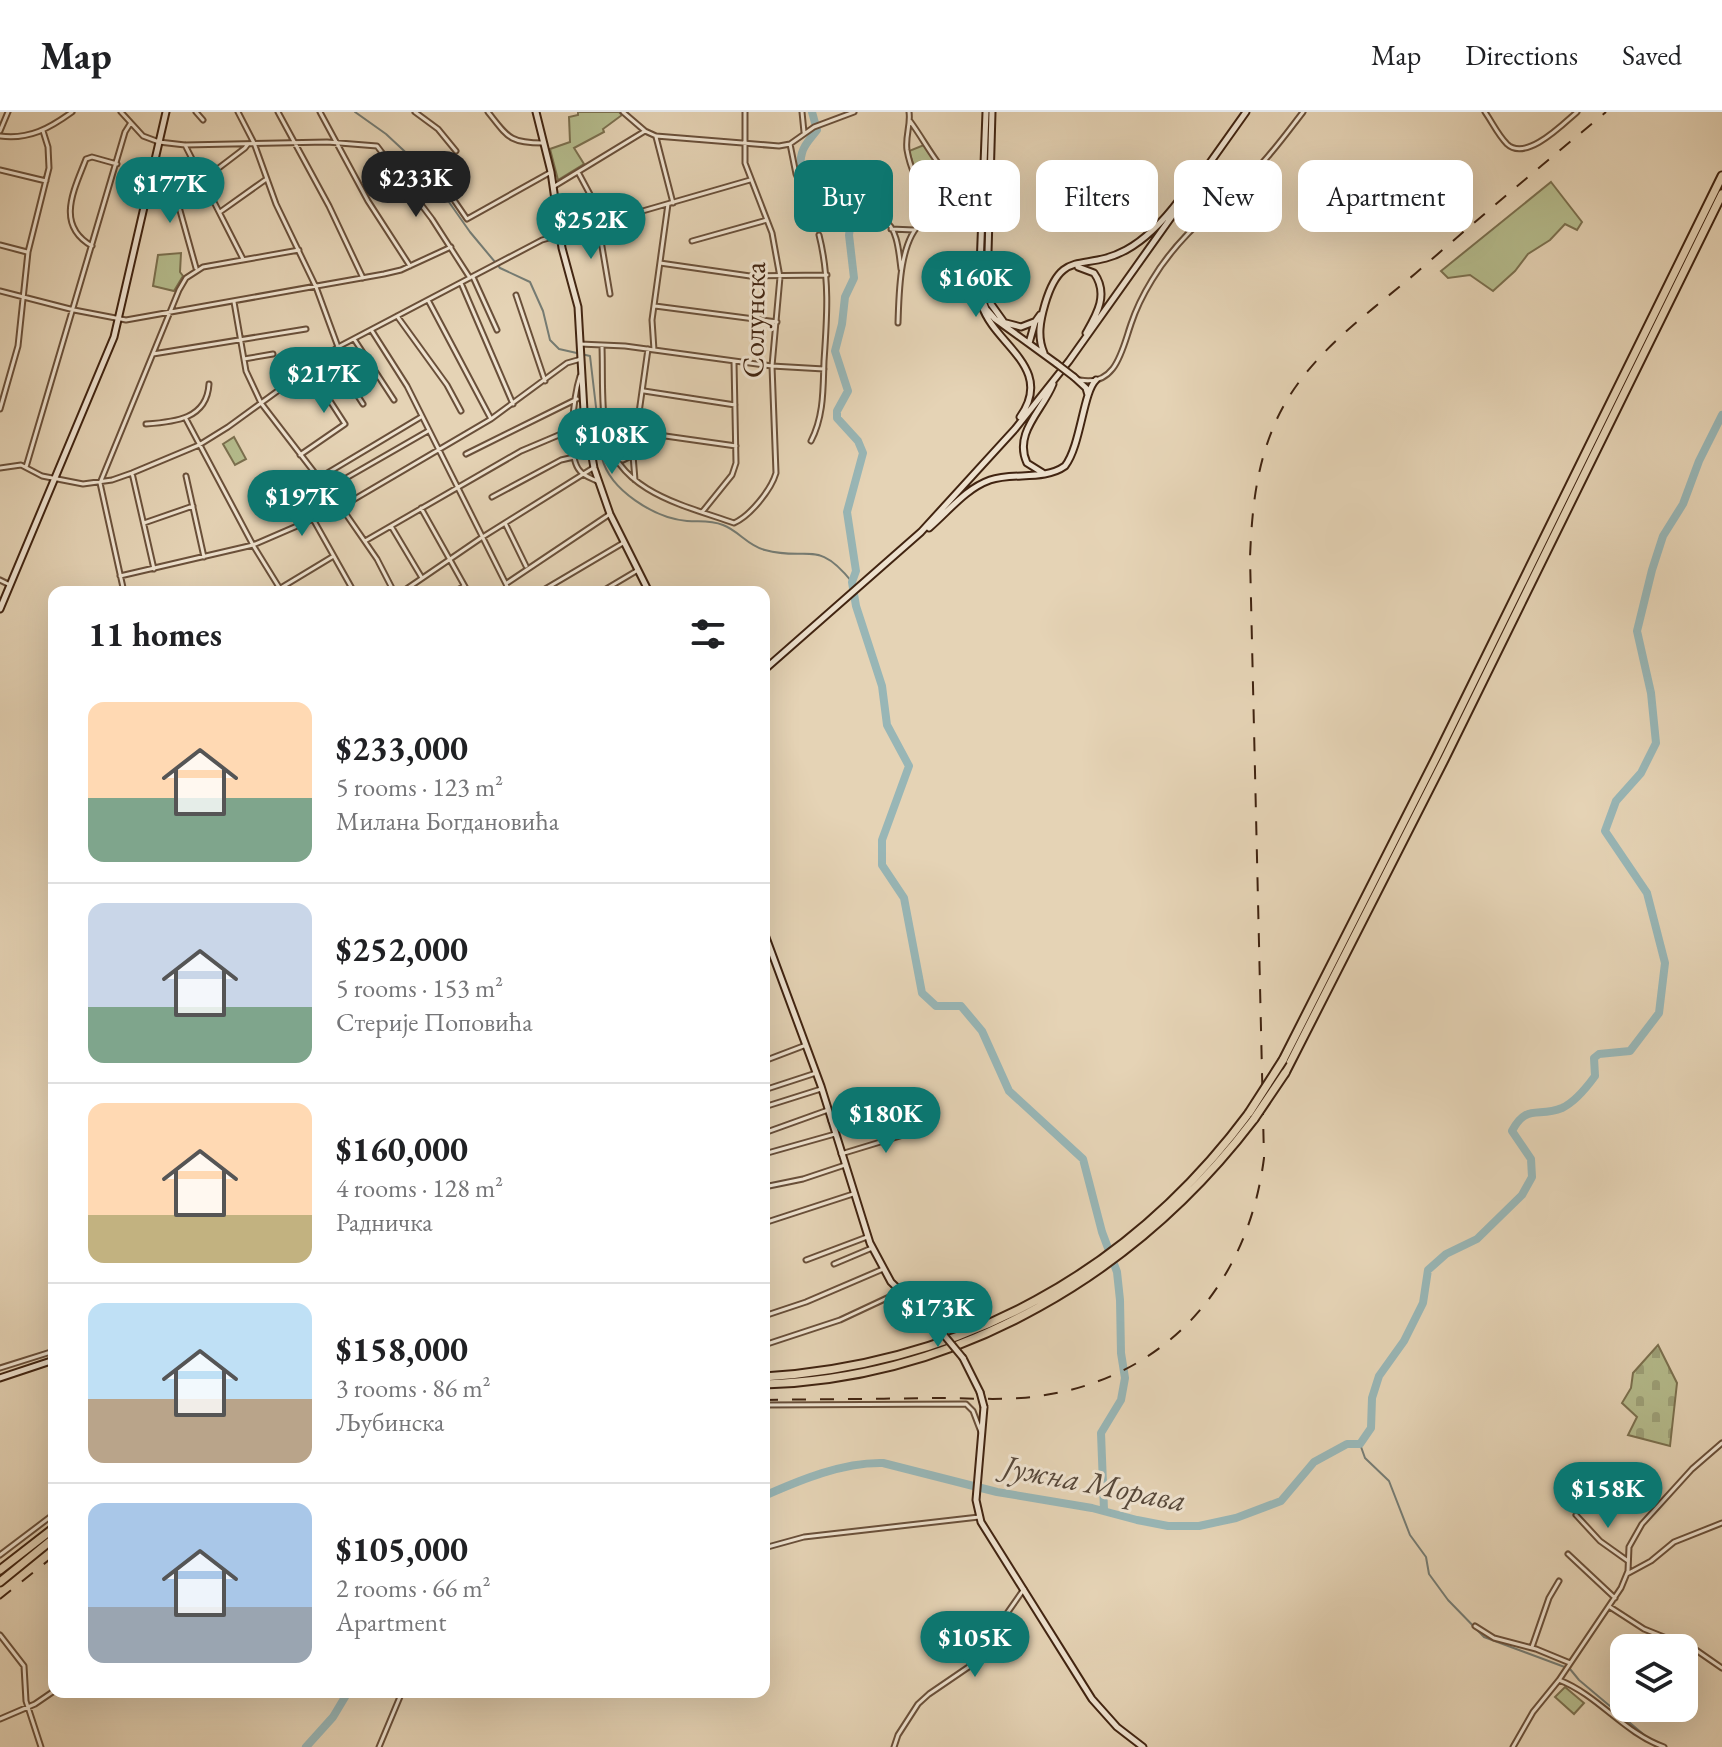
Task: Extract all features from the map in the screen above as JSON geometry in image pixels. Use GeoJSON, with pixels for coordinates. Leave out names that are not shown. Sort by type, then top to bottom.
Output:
{"type":"FeatureCollection","features":[{"type":"Feature","properties":{"kind":"highway"},"geometry":{"type":"LineString","coordinates":[[1252,1116],[1437,756],[1722,176]]}},
{"type":"Feature","properties":{"kind":"highway"},"geometry":{"type":"LineString","coordinates":[[770,1383],[854,1375],[928,1356],[967,1342],[1060,1296],[1119,1251],[1217,1155],[1252,1116],[1285,1073],[1445,758],[1722,194]]}},
{"type":"Feature","properties":{"kind":"highway"},"geometry":{"type":"LineString","coordinates":[[770,1376],[851,1367],[904,1356],[937,1345],[1030,1304],[1105,1262]]}},
{"type":"Feature","properties":{"kind":"highway"},"geometry":{"type":"LineString","coordinates":[[0,1570],[48,1533]]}},
{"type":"Feature","properties":{"kind":"highway"},"geometry":{"type":"LineString","coordinates":[[0,1582],[48,1543]]}},
{"type":"Feature","properties":{"kind":"main road"},"geometry":{"type":"LineString","coordinates":[[0,609],[119,320],[166,112]]}},
{"type":"Feature","properties":{"kind":"main road"},"geometry":{"type":"LineString","coordinates":[[536,112],[551,172],[560,235],[578,307],[585,422],[597,481],[646,586]]}},
{"type":"Feature","properties":{"kind":"main road"},"geometry":{"type":"LineString","coordinates":[[987,160],[989,112]]}},
{"type":"Feature","properties":{"kind":"main road"},"geometry":{"type":"LineString","coordinates":[[1213,160],[1246,112]]}},
{"type":"Feature","properties":{"kind":"main road"},"geometry":{"type":"LineString","coordinates":[[1045,355],[1040,337],[1043,310],[1055,277],[1071,266],[1130,248],[1155,229],[1174,206]]}},
{"type":"Feature","properties":{"kind":"main road"},"geometry":{"type":"LineString","coordinates":[[921,532],[1054,380],[1174,215]]}},
{"type":"Feature","properties":{"kind":"main road"},"geometry":{"type":"LineString","coordinates":[[984,232],[980,300],[984,313],[1019,354],[1030,385],[1027,406],[1001,444]]}},
{"type":"Feature","properties":{"kind":"main road"},"geometry":{"type":"LineString","coordinates":[[986,232],[987,294],[995,312],[1006,325],[1024,327],[1035,322]]}},
{"type":"Feature","properties":{"kind":"main road"},"geometry":{"type":"LineString","coordinates":[[1071,266],[1090,270],[1096,275],[1101,288],[1099,307],[1084,341]]}},
{"type":"Feature","properties":{"kind":"main road"},"geometry":{"type":"LineString","coordinates":[[980,285],[988,312],[1075,378],[1086,388],[1088,398]]}},
{"type":"Feature","properties":{"kind":"main road"},"geometry":{"type":"LineString","coordinates":[[1029,343],[1035,322],[1043,310]]}},
{"type":"Feature","properties":{"kind":"main road"},"geometry":{"type":"LineString","coordinates":[[1052,473],[1042,473],[1031,467],[1023,447],[1025,433],[1054,380]]}},
{"type":"Feature","properties":{"kind":"main road"},"geometry":{"type":"LineString","coordinates":[[770,665],[921,532],[981,484],[1001,477],[1052,473],[1063,468],[1069,460],[1090,386],[1096,380]]}},
{"type":"Feature","properties":{"kind":"main road"},"geometry":{"type":"LineString","coordinates":[[770,948],[822,1089],[872,1248],[883,1269],[963,1358],[980,1392],[984,1407],[976,1500],[979,1517],[1087,1692],[1122,1731],[1143,1747]]}},
{"type":"Feature","properties":{"kind":"main road"},"geometry":{"type":"LineString","coordinates":[[0,1378],[48,1362]]}},
{"type":"Feature","properties":{"kind":"street"},"geometry":{"type":"LineString","coordinates":[[8,112],[0,134],[25,136],[43,131],[72,112]]}},
{"type":"Feature","properties":{"kind":"street"},"geometry":{"type":"LineString","coordinates":[[121,112],[146,138],[159,142],[185,145],[337,142],[380,148],[472,277],[497,330]]}},
{"type":"Feature","properties":{"kind":"street"},"geometry":{"type":"LineString","coordinates":[[196,112],[203,120]]}},
{"type":"Feature","properties":{"kind":"street"},"geometry":{"type":"LineString","coordinates":[[238,112],[316,287],[338,347]]}},
{"type":"Feature","properties":{"kind":"street"},"geometry":{"type":"LineString","coordinates":[[278,112],[329,206],[363,278]]}},
{"type":"Feature","properties":{"kind":"street"},"geometry":{"type":"LineString","coordinates":[[320,112],[368,201],[410,266]]}},
{"type":"Feature","properties":{"kind":"street"},"geometry":{"type":"LineString","coordinates":[[415,112],[438,129],[456,151]]}},
{"type":"Feature","properties":{"kind":"street"},"geometry":{"type":"LineString","coordinates":[[488,112],[517,142],[545,143]]}},
{"type":"Feature","properties":{"kind":"street"},"geometry":{"type":"LineString","coordinates":[[623,112],[645,131],[656,136],[764,147],[790,144],[804,132],[854,112]]}},
{"type":"Feature","properties":{"kind":"street","name":"Солунска"},"geometry":{"type":"LineString","coordinates":[[702,512],[734,523],[741,520],[775,477],[772,366],[780,277],[775,246],[744,157],[747,131],[745,112]]}},
{"type":"Feature","properties":{"kind":"street"},"geometry":{"type":"LineString","coordinates":[[802,112],[804,132]]}},
{"type":"Feature","properties":{"kind":"street"},"geometry":{"type":"LineString","coordinates":[[909,112],[906,136],[910,160]]}},
{"type":"Feature","properties":{"kind":"street"},"geometry":{"type":"LineString","coordinates":[[1075,378],[1096,380],[1116,365],[1135,314],[1169,253],[1264,162],[1303,112]]}},
{"type":"Feature","properties":{"kind":"street"},"geometry":{"type":"LineString","coordinates":[[1485,112],[1509,146],[1520,149],[1538,143],[1577,112]]}},
{"type":"Feature","properties":{"kind":"street"},"geometry":{"type":"LineString","coordinates":[[910,121],[937,160]]}},
{"type":"Feature","properties":{"kind":"street"},"geometry":{"type":"LineString","coordinates":[[26,467],[125,132],[130,124]]}},
{"type":"Feature","properties":{"kind":"street"},"geometry":{"type":"LineString","coordinates":[[0,409],[18,346],[28,252],[46,181],[49,154],[43,131]]}},
{"type":"Feature","properties":{"kind":"street"},"geometry":{"type":"LineString","coordinates":[[553,187],[645,131]]}},
{"type":"Feature","properties":{"kind":"street"},"geometry":{"type":"LineString","coordinates":[[635,480],[633,455],[651,350],[670,204],[656,136]]}},
{"type":"Feature","properties":{"kind":"street"},"geometry":{"type":"LineString","coordinates":[[203,180],[248,144]]}},
{"type":"Feature","properties":{"kind":"street"},"geometry":{"type":"LineString","coordinates":[[790,144],[794,162]]}},
{"type":"Feature","properties":{"kind":"street"},"geometry":{"type":"LineString","coordinates":[[185,145],[243,260]]}},
{"type":"Feature","properties":{"kind":"street"},"geometry":{"type":"LineString","coordinates":[[415,155],[438,178],[467,219],[551,172]]}},
{"type":"Feature","properties":{"kind":"street"},"geometry":{"type":"LineString","coordinates":[[92,246],[73,229],[71,204],[86,159],[92,157],[117,164]]}},
{"type":"Feature","properties":{"kind":"street"},"geometry":{"type":"LineString","coordinates":[[0,170],[46,181]]}},
{"type":"Feature","properties":{"kind":"street"},"geometry":{"type":"LineString","coordinates":[[578,171],[593,200]]}},
{"type":"Feature","properties":{"kind":"street"},"geometry":{"type":"LineString","coordinates":[[220,212],[266,179]]}},
{"type":"Feature","properties":{"kind":"street"},"geometry":{"type":"LineString","coordinates":[[0,468],[13,465],[26,467],[36,474],[83,484],[100,483],[132,473],[199,445],[338,347],[542,240],[750,180]]}},
{"type":"Feature","properties":{"kind":"street"},"geometry":{"type":"LineString","coordinates":[[193,199],[179,207],[197,270]]}},
{"type":"Feature","properties":{"kind":"street"},"geometry":{"type":"LineString","coordinates":[[692,241],[767,220]]}},
{"type":"Feature","properties":{"kind":"street"},"geometry":{"type":"LineString","coordinates":[[598,223],[610,294]]}},
{"type":"Feature","properties":{"kind":"street"},"geometry":{"type":"LineString","coordinates":[[892,232],[901,273]]}},
{"type":"Feature","properties":{"kind":"street"},"geometry":{"type":"LineString","coordinates":[[898,323],[901,273],[913,232]]}},
{"type":"Feature","properties":{"kind":"street"},"geometry":{"type":"LineString","coordinates":[[811,441],[821,415],[824,369],[827,275],[819,235]]}},
{"type":"Feature","properties":{"kind":"street"},"geometry":{"type":"LineString","coordinates":[[0,245],[28,252]]}},
{"type":"Feature","properties":{"kind":"street"},"geometry":{"type":"LineString","coordinates":[[0,291],[119,320],[363,278],[410,266],[451,247]]}},
{"type":"Feature","properties":{"kind":"street"},"geometry":{"type":"LineString","coordinates":[[122,586],[100,483],[183,282],[197,270],[299,250]]}},
{"type":"Feature","properties":{"kind":"street"},"geometry":{"type":"LineString","coordinates":[[660,263],[725,274],[780,277],[827,275]]}},
{"type":"Feature","properties":{"kind":"street"},"geometry":{"type":"LineString","coordinates":[[461,283],[514,404]]}},
{"type":"Feature","properties":{"kind":"street"},"geometry":{"type":"LineString","coordinates":[[516,295],[545,381]]}},
{"type":"Feature","properties":{"kind":"street"},"geometry":{"type":"LineString","coordinates":[[428,300],[491,419]]}},
{"type":"Feature","properties":{"kind":"street"},"geometry":{"type":"LineString","coordinates":[[234,302],[244,359],[261,403],[341,507],[391,586]]}},
{"type":"Feature","properties":{"kind":"street"},"geometry":{"type":"LineString","coordinates":[[655,306],[777,322]]}},
{"type":"Feature","properties":{"kind":"street"},"geometry":{"type":"LineString","coordinates":[[397,316],[439,374],[461,411]]}},
{"type":"Feature","properties":{"kind":"street"},"geometry":{"type":"LineString","coordinates":[[153,354],[306,329]]}},
{"type":"Feature","properties":{"kind":"street"},"geometry":{"type":"LineString","coordinates":[[371,330],[401,375],[506,584],[610,514]]}},
{"type":"Feature","properties":{"kind":"street"},"geometry":{"type":"LineString","coordinates":[[354,339],[394,400]]}},
{"type":"Feature","properties":{"kind":"street"},"geometry":{"type":"LineString","coordinates":[[580,344],[824,369]]}},
{"type":"Feature","properties":{"kind":"street"},"geometry":{"type":"LineString","coordinates":[[602,347],[606,432],[616,458],[635,480],[651,492],[702,512],[732,475],[736,463],[734,362]]}},
{"type":"Feature","properties":{"kind":"street"},"geometry":{"type":"LineString","coordinates":[[330,353],[363,404]]}},
{"type":"Feature","properties":{"kind":"street"},"geometry":{"type":"LineString","coordinates":[[244,359],[273,354]]}},
{"type":"Feature","properties":{"kind":"street"},"geometry":{"type":"LineString","coordinates":[[120,576],[253,545],[341,507],[491,419],[580,356]]}},
{"type":"Feature","properties":{"kind":"street"},"geometry":{"type":"LineString","coordinates":[[300,455],[345,424],[308,367]]}},
{"type":"Feature","properties":{"kind":"street"},"geometry":{"type":"LineString","coordinates":[[581,373],[573,429],[574,457],[583,474],[597,481]]}},
{"type":"Feature","properties":{"kind":"street"},"geometry":{"type":"LineString","coordinates":[[146,424],[186,419],[205,402],[209,384]]}},
{"type":"Feature","properties":{"kind":"street"},"geometry":{"type":"LineString","coordinates":[[643,391],[735,405]]}},
{"type":"Feature","properties":{"kind":"street"},"geometry":{"type":"LineString","coordinates":[[466,454],[577,399]]}},
{"type":"Feature","properties":{"kind":"street"},"geometry":{"type":"LineString","coordinates":[[319,478],[421,417]]}},
{"type":"Feature","properties":{"kind":"street"},"geometry":{"type":"LineString","coordinates":[[186,419],[253,545],[279,586]]}},
{"type":"Feature","properties":{"kind":"street"},"geometry":{"type":"LineString","coordinates":[[365,541],[544,439],[573,429]]}},
{"type":"Feature","properties":{"kind":"street"},"geometry":{"type":"LineString","coordinates":[[327,489],[428,431]]}},
{"type":"Feature","properties":{"kind":"street"},"geometry":{"type":"LineString","coordinates":[[637,432],[738,447]]}},
{"type":"Feature","properties":{"kind":"street"},"geometry":{"type":"LineString","coordinates":[[616,458],[623,460],[633,455]]}},
{"type":"Feature","properties":{"kind":"street"},"geometry":{"type":"LineString","coordinates":[[492,497],[561,460],[574,457]]}},
{"type":"Feature","properties":{"kind":"street"},"geometry":{"type":"LineString","coordinates":[[411,586],[594,468]]}},
{"type":"Feature","properties":{"kind":"street"},"geometry":{"type":"LineString","coordinates":[[132,473],[154,569]]}},
{"type":"Feature","properties":{"kind":"street"},"geometry":{"type":"LineString","coordinates":[[186,476],[204,557]]}},
{"type":"Feature","properties":{"kind":"street"},"geometry":{"type":"LineString","coordinates":[[144,523],[193,506]]}},
{"type":"Feature","properties":{"kind":"street"},"geometry":{"type":"LineString","coordinates":[[421,508],[464,586]]}},
{"type":"Feature","properties":{"kind":"street"},"geometry":{"type":"LineString","coordinates":[[313,519],[350,586]]}},
{"type":"Feature","properties":{"kind":"street"},"geometry":{"type":"LineString","coordinates":[[505,523],[526,568]]}},
{"type":"Feature","properties":{"kind":"street"},"geometry":{"type":"LineString","coordinates":[[391,526],[422,578]]}},
{"type":"Feature","properties":{"kind":"street"},"geometry":{"type":"LineString","coordinates":[[550,586],[624,542]]}},
{"type":"Feature","properties":{"kind":"street"},"geometry":{"type":"LineString","coordinates":[[287,586],[333,556]]}},
{"type":"Feature","properties":{"kind":"street"},"geometry":{"type":"LineString","coordinates":[[611,586],[638,570]]}},
{"type":"Feature","properties":{"kind":"street"},"geometry":{"type":"LineString","coordinates":[[0,580],[10,585]]}},
{"type":"Feature","properties":{"kind":"street"},"geometry":{"type":"LineString","coordinates":[[770,1059],[806,1045]]}},
{"type":"Feature","properties":{"kind":"street"},"geometry":{"type":"LineString","coordinates":[[770,1088],[816,1073]]}},
{"type":"Feature","properties":{"kind":"street"},"geometry":{"type":"LineString","coordinates":[[770,1105],[822,1089]]}},
{"type":"Feature","properties":{"kind":"street"},"geometry":{"type":"LineString","coordinates":[[831,1121],[891,1099],[898,1113]]}},
{"type":"Feature","properties":{"kind":"street"},"geometry":{"type":"LineString","coordinates":[[770,1131],[828,1110]]}},
{"type":"Feature","properties":{"kind":"street"},"geometry":{"type":"LineString","coordinates":[[841,1154],[923,1129]]}},
{"type":"Feature","properties":{"kind":"street"},"geometry":{"type":"LineString","coordinates":[[770,1152],[835,1134]]}},
{"type":"Feature","properties":{"kind":"street"},"geometry":{"type":"LineString","coordinates":[[770,1186],[845,1165]]}},
{"type":"Feature","properties":{"kind":"street"},"geometry":{"type":"LineString","coordinates":[[770,1221],[853,1194]]}},
{"type":"Feature","properties":{"kind":"street"},"geometry":{"type":"LineString","coordinates":[[806,1260],[867,1237]]}},
{"type":"Feature","properties":{"kind":"street"},"geometry":{"type":"LineString","coordinates":[[834,1264],[872,1248]]}},
{"type":"Feature","properties":{"kind":"street"},"geometry":{"type":"LineString","coordinates":[[770,1314],[883,1269]]}},
{"type":"Feature","properties":{"kind":"street"},"geometry":{"type":"LineString","coordinates":[[770,1343],[840,1320],[902,1291]]}},
{"type":"Feature","properties":{"kind":"street"},"geometry":{"type":"LineString","coordinates":[[0,1368],[48,1353]]}},
{"type":"Feature","properties":{"kind":"street"},"geometry":{"type":"LineString","coordinates":[[770,1405],[966,1404],[973,1411],[983,1435]]}},
{"type":"Feature","properties":{"kind":"street"},"geometry":{"type":"LineString","coordinates":[[1513,1747],[1539,1703],[1559,1680],[1610,1607],[1627,1574],[1629,1547],[1642,1524],[1692,1469],[1722,1443]]}},
{"type":"Feature","properties":{"kind":"street"},"geometry":{"type":"LineString","coordinates":[[1576,1515],[1600,1541],[1628,1561]]}},
{"type":"Feature","properties":{"kind":"street"},"geometry":{"type":"LineString","coordinates":[[770,1546],[804,1537],[979,1517]]}},
{"type":"Feature","properties":{"kind":"street"},"geometry":{"type":"LineString","coordinates":[[0,1555],[48,1519]]}},
{"type":"Feature","properties":{"kind":"street"},"geometry":{"type":"LineString","coordinates":[[1627,1574],[1651,1561],[1670,1544],[1722,1523]]}},
{"type":"Feature","properties":{"kind":"street"},"geometry":{"type":"LineString","coordinates":[[1568,1554],[1615,1598]]}},
{"type":"Feature","properties":{"kind":"street"},"geometry":{"type":"LineString","coordinates":[[1532,1647],[1549,1598],[1559,1581]]}},
{"type":"Feature","properties":{"kind":"street"},"geometry":{"type":"LineString","coordinates":[[894,1747],[918,1704],[970,1666],[1024,1588]]}},
{"type":"Feature","properties":{"kind":"street"},"geometry":{"type":"LineString","coordinates":[[1610,1607],[1644,1629],[1671,1637],[1696,1650],[1722,1668]]}},
{"type":"Feature","properties":{"kind":"street"},"geometry":{"type":"LineString","coordinates":[[1475,1626],[1494,1638],[1532,1647],[1569,1664]]}},
{"type":"Feature","properties":{"kind":"street"},"geometry":{"type":"LineString","coordinates":[[0,1635],[24,1664],[26,1701],[41,1747]]}},
{"type":"Feature","properties":{"kind":"street"},"geometry":{"type":"LineString","coordinates":[[1559,1680],[1574,1686],[1635,1733],[1664,1747]]}},
{"type":"Feature","properties":{"kind":"street"},"geometry":{"type":"LineString","coordinates":[[0,1719],[28,1708],[48,1695]]}},
{"type":"Feature","properties":{"kind":"street"},"geometry":{"type":"LineString","coordinates":[[379,1747],[399,1698]]}},
{"type":"Feature","properties":{"kind":"street"},"geometry":{"type":"LineString","coordinates":[[18,1711],[26,1701]]}},
{"type":"Feature","properties":{"kind":"green space"},"geometry":{"type":"Polygon","coordinates":[[[578,112],[619,112],[622,115],[603,129],[604,132],[574,148],[584,164],[558,180],[550,149],[570,142],[569,117],[578,115],[578,112]]]}},
{"type":"Feature","properties":{"kind":"green space"},"geometry":{"type":"Polygon","coordinates":[[[924,145],[934,160],[912,160],[909,151],[924,145]]]}},
{"type":"Feature","properties":{"kind":"green space"},"geometry":{"type":"Polygon","coordinates":[[[1551,182],[1582,222],[1577,230],[1565,224],[1550,240],[1528,254],[1493,291],[1470,275],[1448,278],[1441,271],[1551,182]]]}},
{"type":"Feature","properties":{"kind":"green space"},"geometry":{"type":"Polygon","coordinates":[[[181,253],[180,272],[183,276],[174,291],[153,286],[158,255],[181,253]]]}},
{"type":"Feature","properties":{"kind":"green space"},"geometry":{"type":"Polygon","coordinates":[[[234,437],[246,459],[235,465],[223,444],[234,437]]]}},
{"type":"Feature","properties":{"kind":"green space"},"geometry":{"type":"Polygon","coordinates":[[[1658,1345],[1677,1383],[1670,1446],[1628,1435],[1637,1417],[1622,1403],[1631,1388],[1633,1373],[1658,1345]]]}},
{"type":"Feature","properties":{"kind":"green space"},"geometry":{"type":"Polygon","coordinates":[[[1565,1687],[1584,1703],[1574,1714],[1555,1697],[1565,1687]]]}},
{"type":"Feature","properties":{"kind":"waterway"},"geometry":{"type":"LineString","coordinates":[[355,112],[386,134],[430,175],[500,268],[530,282],[543,311],[550,340],[559,349],[590,356],[602,458],[614,481],[624,491],[661,514],[674,519],[723,525],[765,550],[821,556],[840,568],[852,582]]}},
{"type":"Feature","properties":{"kind":"waterway"},"geometry":{"type":"LineString","coordinates":[[812,112],[817,130],[803,150],[803,171],[815,184],[850,199],[853,207],[849,235],[854,278],[845,297],[835,351],[848,391],[837,411],[837,418],[858,441],[863,453],[847,512],[856,571],[852,582],[856,606],[882,686],[887,725],[909,766],[882,840],[882,865],[904,898],[922,993],[936,1006],[961,1006],[982,1031],[1009,1091],[1083,1159],[1102,1232],[1117,1272],[1125,1378],[1121,1400],[1101,1433],[1104,1510]]}},
{"type":"Feature","properties":{"kind":"waterway","name":"Јужна Морава"},"geometry":{"type":"LineString","coordinates":[[770,1493],[837,1469],[883,1463],[997,1492],[1092,1508],[1137,1520],[1168,1526],[1199,1526],[1236,1518],[1281,1501],[1314,1462],[1347,1444],[1360,1444],[1371,1428],[1372,1398],[1379,1376],[1404,1341],[1423,1303],[1428,1270],[1446,1254],[1477,1239],[1522,1195],[1532,1177],[1531,1159],[1512,1131],[1517,1122],[1528,1114],[1554,1111],[1572,1102],[1595,1076],[1594,1058],[1599,1054],[1630,1051],[1659,1013],[1665,963],[1647,893],[1605,831],[1616,801],[1641,773],[1656,743],[1651,693],[1637,631],[1652,570],[1663,536],[1683,504],[1699,461],[1722,415]]}},
{"type":"Feature","properties":{"kind":"waterway"},"geometry":{"type":"LineString","coordinates":[[1360,1444],[1365,1458],[1389,1481],[1410,1535],[1426,1557],[1429,1574],[1448,1600],[1484,1637],[1570,1669],[1649,1739]]}},
{"type":"Feature","properties":{"kind":"waterway","name":"Јужна Морава"},"geometry":{"type":"LineString","coordinates":[[306,1747],[333,1717],[344,1698]]}},
{"type":"Feature","properties":{"kind":"railway"},"geometry":{"type":"LineString","coordinates":[[770,1400],[1010,1399],[1070,1390],[1114,1375],[1154,1352],[1188,1324],[1216,1289],[1238,1250],[1254,1206],[1264,1158],[1250,557],[1256,488],[1269,438],[1288,398],[1337,340],[1606,112]]}},
{"type":"Feature","properties":{"kind":"railway"},"geometry":{"type":"LineString","coordinates":[[0,1599],[48,1561]]}}]}
